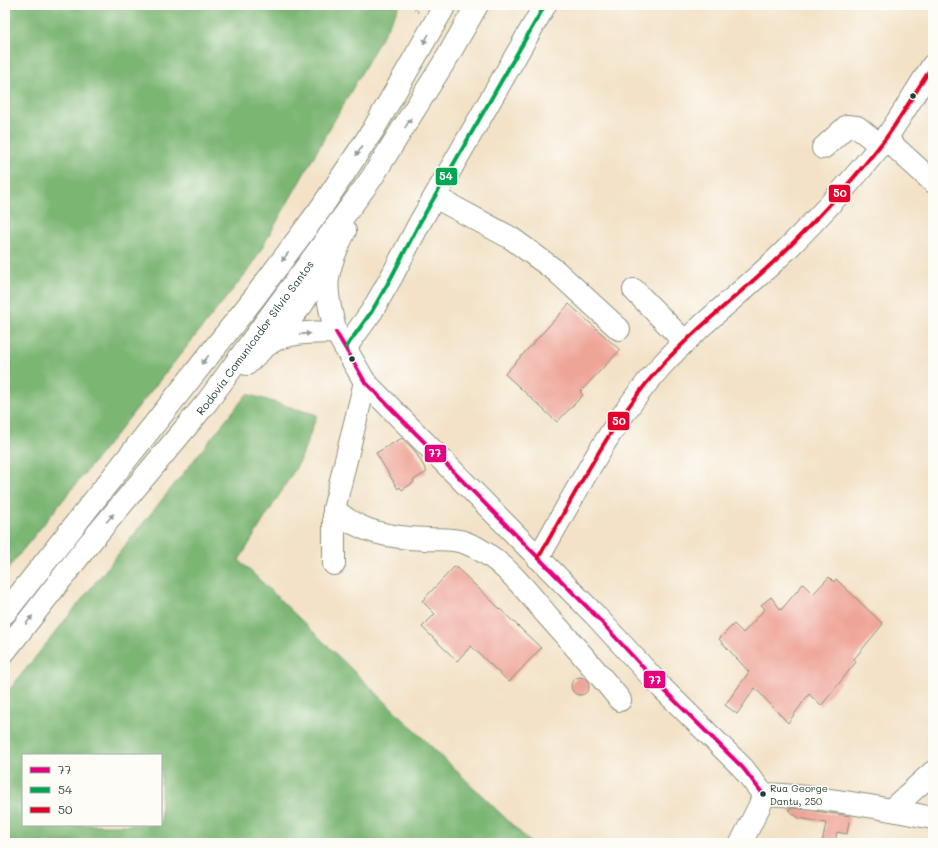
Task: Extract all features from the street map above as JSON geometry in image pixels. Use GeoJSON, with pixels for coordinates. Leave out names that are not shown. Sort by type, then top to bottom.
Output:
{"type":"FeatureCollection","features":[{"type":"Feature","properties":{"kind":"main road","name":"Rodovia Comunicador Silvio Santos"},"geometry":{"type":"LineString","coordinates":[[5,613],[254,298],[321,208],[373,130],[445,5]]}},
{"type":"Feature","properties":{"kind":"main road","name":"Rodovia Comunicador Silvio Santos"},"geometry":{"type":"LineString","coordinates":[[5,651],[87,546],[207,402],[371,179],[448,56],[476,5]]}},
{"type":"Feature","properties":{"kind":"main road"},"geometry":{"type":"LineString","coordinates":[[270,343],[285,336],[296,334],[341,339],[372,311],[435,197],[545,5]]}},
{"type":"Feature","properties":{"kind":"main road"},"geometry":{"type":"LineString","coordinates":[[538,558],[622,415],[662,365],[685,342],[786,250],[882,142],[905,110],[933,65]]}},
{"type":"Feature","properties":{"kind":"main road"},"geometry":{"type":"LineString","coordinates":[[823,148],[847,126],[857,127],[882,142],[933,182]]}},
{"type":"Feature","properties":{"kind":"main road"},"geometry":{"type":"LineString","coordinates":[[207,402],[270,343],[301,306],[332,257],[371,179]]}},
{"type":"Feature","properties":{"kind":"main road"},"geometry":{"type":"LineString","coordinates":[[435,197],[511,238],[556,271],[619,329]]}},
{"type":"Feature","properties":{"kind":"main road"},"geometry":{"type":"LineString","coordinates":[[332,257],[326,285],[328,305],[341,339],[365,382],[468,484],[538,558],[594,614],[662,688],[743,768],[763,794],[821,798],[933,818]]}},
{"type":"Feature","properties":{"kind":"main road"},"geometry":{"type":"LineString","coordinates":[[634,290],[685,342]]}},
{"type":"Feature","properties":{"kind":"main road"},"geometry":{"type":"LineString","coordinates":[[334,564],[334,509],[365,382]]}},
{"type":"Feature","properties":{"kind":"main road"},"geometry":{"type":"LineString","coordinates":[[334,509],[348,521],[375,533],[410,538],[465,542],[486,554],[535,601],[620,700]]}},
{"type":"Feature","properties":{"kind":"main road"},"geometry":{"type":"LineString","coordinates":[[891,810],[933,772]]}},
{"type":"Feature","properties":{"kind":"main road"},"geometry":{"type":"LineString","coordinates":[[740,843],[754,818],[763,794]]}},
{"type":"Feature","properties":{"kind":"green space"},"geometry":{"type":"Polygon","coordinates":[[[5,5],[400,5],[251,267],[5,572],[5,5]]]}},
{"type":"Feature","properties":{"kind":"green space"},"geometry":{"type":"Polygon","coordinates":[[[247,394],[317,415],[300,461],[239,560],[531,843],[5,843],[5,695],[247,394]]]}},
{"type":"Feature","properties":{"kind":"building"},"geometry":{"type":"Polygon","coordinates":[[[569,304],[620,350],[580,392],[583,395],[557,422],[505,374],[569,304]]]}},
{"type":"Feature","properties":{"kind":"building"},"geometry":{"type":"Polygon","coordinates":[[[402,438],[415,451],[427,472],[413,480],[414,482],[402,490],[400,487],[398,489],[376,453],[402,438]]]}},
{"type":"Feature","properties":{"kind":"building"},"geometry":{"type":"Polygon","coordinates":[[[455,566],[541,648],[509,682],[471,646],[457,661],[422,627],[435,614],[422,601],[455,566]]]}},
{"type":"Feature","properties":{"kind":"building"},"geometry":{"type":"Polygon","coordinates":[[[829,577],[834,582],[836,579],[883,624],[854,659],[856,662],[821,706],[809,694],[788,723],[755,688],[737,714],[725,705],[749,672],[719,639],[734,624],[743,633],[765,609],[761,605],[771,597],[781,610],[803,584],[813,594],[829,577]]]}},
{"type":"Feature","properties":{"kind":"building"},"geometry":{"type":"Polygon","coordinates":[[[580,677],[586,680],[589,686],[586,692],[580,695],[574,692],[571,686],[574,680],[580,677]]]}},
{"type":"Feature","properties":{"kind":"building"},"geometry":{"type":"Polygon","coordinates":[[[793,808],[850,816],[847,834],[837,832],[835,843],[822,843],[826,823],[799,818],[788,810],[793,808]]]}},
{"type":"Feature","properties":{"kind":"transit line","name":"54"},"geometry":{"type":"LineString","coordinates":[[346,347],[372,311],[419,224],[545,5]]}},
{"type":"Feature","properties":{"kind":"transit line","name":"50"},"geometry":{"type":"LineString","coordinates":[[538,558],[595,458],[626,410],[644,387],[662,365],[692,335],[771,265],[838,196],[886,138],[933,65]]}},
{"type":"Feature","properties":{"kind":"transit line","name":"77"},"geometry":{"type":"LineString","coordinates":[[336,332],[365,382],[594,614],[662,688],[743,768],[763,794]]}},
{"type":"Feature","properties":{"kind":"place","name":"Rua George Dantu, 250"},"geometry":{"type":"Point","coordinates":[763,794]}}]}
